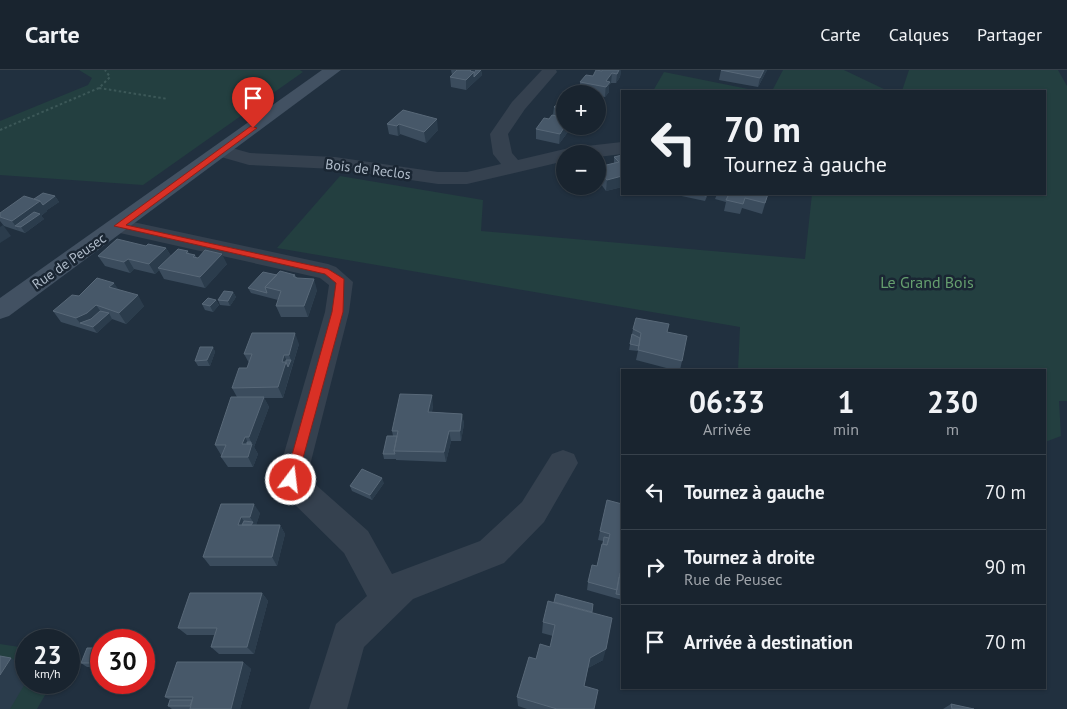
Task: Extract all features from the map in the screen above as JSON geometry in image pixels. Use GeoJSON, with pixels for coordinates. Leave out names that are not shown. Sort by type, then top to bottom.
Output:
{"type":"FeatureCollection","features":[{"type":"Feature","properties":{"kind":"street","name":"Rue de Peusec"},"geometry":{"type":"LineString","coordinates":[[0,310],[333,70]]}},
{"type":"Feature","properties":{"kind":"street"},"geometry":{"type":"LineString","coordinates":[[513,166],[503,154],[499,134],[518,106],[549,72]]}},
{"type":"Feature","properties":{"kind":"street"},"geometry":{"type":"LineString","coordinates":[[606,150],[621,148]]}},
{"type":"Feature","properties":{"kind":"street","name":"Bois de Reclos"},"geometry":{"type":"LineString","coordinates":[[221,151],[249,159],[335,163],[438,178],[467,178],[556,157]]}},
{"type":"Feature","properties":{"kind":"street"},"geometry":{"type":"LineString","coordinates":[[119,226],[328,272],[341,282],[337,312],[291,480],[356,542],[387,600]]}},
{"type":"Feature","properties":{"kind":"street"},"geometry":{"type":"LineString","coordinates":[[328,709],[349,637],[401,587],[492,552],[533,512],[563,463]]}},
{"type":"Feature","properties":{"kind":"path"},"geometry":{"type":"LineString","coordinates":[[0,130],[99,88],[110,77],[105,70]]}},
{"type":"Feature","properties":{"kind":"path"},"geometry":{"type":"LineString","coordinates":[[99,88],[168,99]]}},
{"type":"Feature","properties":{"kind":"green space"},"geometry":{"type":"Polygon","coordinates":[[[79,70],[300,70],[303,72],[143,185],[0,175],[0,121],[88,85],[92,78],[79,70]]]}},
{"type":"Feature","properties":{"kind":"green space"},"geometry":{"type":"Polygon","coordinates":[[[783,70],[844,70],[886,90],[773,90],[783,70]]]}},
{"type":"Feature","properties":{"kind":"green space","name":"Le Grand Bois"},"geometry":{"type":"Polygon","coordinates":[[[909,70],[1058,70],[1067,86],[1067,401],[1059,401],[1061,436],[1046,442],[1046,369],[738,369],[740,327],[277,248],[340,176],[483,200],[481,231],[805,259],[812,195],[1046,195],[1046,90],[902,90],[909,70]]]}},
{"type":"Feature","properties":{"kind":"green space"},"geometry":{"type":"Polygon","coordinates":[[[664,72],[753,90],[654,90],[664,72]]]}},
{"type":"Feature","properties":{"kind":"green space"},"geometry":{"type":"Polygon","coordinates":[[[0,644],[15,646],[15,694],[46,694],[37,709],[0,709],[0,644]]]}},
{"type":"Feature","properties":{"kind":"building"},"geometry":{"type":"Polygon","coordinates":[[[457,70],[471,70],[474,72],[466,80],[450,77],[457,70]]]}},
{"type":"Feature","properties":{"kind":"building"},"geometry":{"type":"Polygon","coordinates":[[[476,70],[481,70],[474,77],[474,73],[476,70]]]}},
{"type":"Feature","properties":{"kind":"building"},"geometry":{"type":"Polygon","coordinates":[[[596,70],[619,70],[617,74],[612,73],[606,81],[610,82],[606,87],[606,85],[580,82],[586,75],[593,76],[596,70]]]}},
{"type":"Feature","properties":{"kind":"building"},"geometry":{"type":"Polygon","coordinates":[[[721,70],[764,70],[760,78],[721,70]]]}},
{"type":"Feature","properties":{"kind":"building"},"geometry":{"type":"Polygon","coordinates":[[[403,110],[437,119],[424,132],[399,124],[397,126],[387,124],[403,110]]]}},
{"type":"Feature","properties":{"kind":"building"},"geometry":{"type":"Polygon","coordinates":[[[552,115],[556,116],[556,133],[536,129],[544,118],[549,119],[552,115]]]}},
{"type":"Feature","properties":{"kind":"building"},"geometry":{"type":"Polygon","coordinates":[[[621,155],[621,176],[607,180],[606,165],[619,162],[614,157],[621,155]]]}},
{"type":"Feature","properties":{"kind":"building"},"geometry":{"type":"Polygon","coordinates":[[[43,193],[55,196],[43,205],[40,201],[34,199],[43,193]]]}},
{"type":"Feature","properties":{"kind":"building"},"geometry":{"type":"Polygon","coordinates":[[[728,195],[768,195],[765,203],[745,198],[743,204],[726,200],[728,195]]]}},
{"type":"Feature","properties":{"kind":"building"},"geometry":{"type":"Polygon","coordinates":[[[24,196],[40,201],[12,221],[0,217],[0,213],[24,196]]]}},
{"type":"Feature","properties":{"kind":"building"},"geometry":{"type":"Polygon","coordinates":[[[34,212],[40,214],[21,227],[15,226],[34,212]]]}},
{"type":"Feature","properties":{"kind":"building"},"geometry":{"type":"Polygon","coordinates":[[[117,239],[146,246],[148,244],[166,248],[149,264],[128,259],[124,262],[98,256],[117,239]]]}},
{"type":"Feature","properties":{"kind":"building"},"geometry":{"type":"Polygon","coordinates":[[[178,249],[188,251],[186,253],[195,255],[193,257],[198,258],[205,250],[222,254],[200,277],[158,268],[178,249]]]}},
{"type":"Feature","properties":{"kind":"building"},"geometry":{"type":"Polygon","coordinates":[[[280,271],[295,275],[293,276],[297,278],[314,279],[304,306],[276,306],[281,291],[265,287],[280,271]]]}},
{"type":"Feature","properties":{"kind":"building"},"geometry":{"type":"Polygon","coordinates":[[[263,272],[277,275],[265,287],[267,293],[248,288],[263,272]]]}},
{"type":"Feature","properties":{"kind":"building"},"geometry":{"type":"Polygon","coordinates":[[[97,278],[114,283],[109,287],[138,295],[119,313],[96,305],[87,313],[76,318],[53,311],[72,295],[79,296],[97,278]]]}},
{"type":"Feature","properties":{"kind":"building"},"geometry":{"type":"Polygon","coordinates":[[[224,291],[233,292],[228,301],[218,300],[224,291]]]}},
{"type":"Feature","properties":{"kind":"building"},"geometry":{"type":"Polygon","coordinates":[[[208,298],[216,300],[210,306],[202,304],[208,298]]]}},
{"type":"Feature","properties":{"kind":"building"},"geometry":{"type":"Polygon","coordinates":[[[100,311],[109,313],[93,327],[80,323],[91,319],[100,311]]]}},
{"type":"Feature","properties":{"kind":"building"},"geometry":{"type":"Polygon","coordinates":[[[636,318],[669,324],[667,332],[687,336],[682,361],[638,350],[641,333],[633,329],[636,318]]]}},
{"type":"Feature","properties":{"kind":"building"},"geometry":{"type":"Polygon","coordinates":[[[252,333],[295,333],[289,355],[284,355],[282,362],[286,362],[278,387],[232,388],[239,368],[247,368],[252,354],[244,354],[252,333]]]}},
{"type":"Feature","properties":{"kind":"building"},"geometry":{"type":"Polygon","coordinates":[[[632,334],[640,338],[639,346],[630,344],[632,334]]]}},
{"type":"Feature","properties":{"kind":"building"},"geometry":{"type":"Polygon","coordinates":[[[200,347],[213,347],[207,360],[195,361],[200,347]]]}},
{"type":"Feature","properties":{"kind":"building"},"geometry":{"type":"Polygon","coordinates":[[[286,360],[291,360],[288,367],[286,362],[286,360]]]}},
{"type":"Feature","properties":{"kind":"building"},"geometry":{"type":"Polygon","coordinates":[[[400,394],[432,395],[428,412],[462,414],[460,431],[449,431],[444,452],[394,451],[398,431],[392,431],[400,394]]]}},
{"type":"Feature","properties":{"kind":"building"},"geometry":{"type":"Polygon","coordinates":[[[231,397],[264,397],[249,437],[245,437],[242,444],[252,444],[248,457],[221,457],[226,445],[215,445],[231,397]]]}},
{"type":"Feature","properties":{"kind":"building"},"geometry":{"type":"Polygon","coordinates":[[[387,436],[397,436],[395,454],[383,454],[387,436]]]}},
{"type":"Feature","properties":{"kind":"building"},"geometry":{"type":"Polygon","coordinates":[[[362,469],[382,478],[370,495],[350,486],[362,469]]]}},
{"type":"Feature","properties":{"kind":"building"},"geometry":{"type":"Polygon","coordinates":[[[607,500],[621,504],[621,574],[617,590],[588,582],[592,565],[597,566],[602,544],[607,545],[610,534],[600,531],[607,500]]]}},
{"type":"Feature","properties":{"kind":"building"},"geometry":{"type":"Polygon","coordinates":[[[221,504],[254,504],[250,517],[241,517],[238,525],[280,525],[272,557],[203,557],[221,504]]]}},
{"type":"Feature","properties":{"kind":"building"},"geometry":{"type":"Polygon","coordinates":[[[244,521],[253,522],[251,525],[242,525],[244,521]]]}},
{"type":"Feature","properties":{"kind":"building"},"geometry":{"type":"Polygon","coordinates":[[[604,537],[609,538],[607,545],[603,544],[604,537]]]}},
{"type":"Feature","properties":{"kind":"building"},"geometry":{"type":"Polygon","coordinates":[[[619,577],[621,578],[621,595],[616,594],[619,577]]]}},
{"type":"Feature","properties":{"kind":"building"},"geometry":{"type":"Polygon","coordinates":[[[190,593],[262,593],[247,647],[211,647],[217,628],[178,628],[190,593]]]}},
{"type":"Feature","properties":{"kind":"building"},"geometry":{"type":"Polygon","coordinates":[[[556,594],[593,604],[592,612],[554,602],[556,594]]]}},
{"type":"Feature","properties":{"kind":"building"},"geometry":{"type":"Polygon","coordinates":[[[548,601],[612,618],[606,649],[590,658],[584,686],[598,690],[594,709],[557,709],[517,697],[529,657],[536,659],[540,644],[550,647],[555,625],[543,622],[548,601]]]}},
{"type":"Feature","properties":{"kind":"building"},"geometry":{"type":"Polygon","coordinates":[[[87,648],[90,648],[90,663],[81,663],[87,648]]]}},
{"type":"Feature","properties":{"kind":"building"},"geometry":{"type":"Polygon","coordinates":[[[0,656],[11,658],[0,675],[0,656]]]}},
{"type":"Feature","properties":{"kind":"building"},"geometry":{"type":"Polygon","coordinates":[[[177,662],[243,662],[231,709],[190,709],[193,697],[165,697],[177,662]]]}},
{"type":"Feature","properties":{"kind":"building"},"geometry":{"type":"Polygon","coordinates":[[[170,700],[192,700],[190,706],[168,706],[170,700]]]}},
{"type":"Feature","properties":{"kind":"building"},"geometry":{"type":"Polygon","coordinates":[[[951,704],[974,709],[952,709],[951,704]]]}},
{"type":"Feature","properties":{"kind":"route"},"geometry":{"type":"LineString","coordinates":[[253,128],[119,226],[328,272],[341,282],[337,312],[291,480]]}}]}
